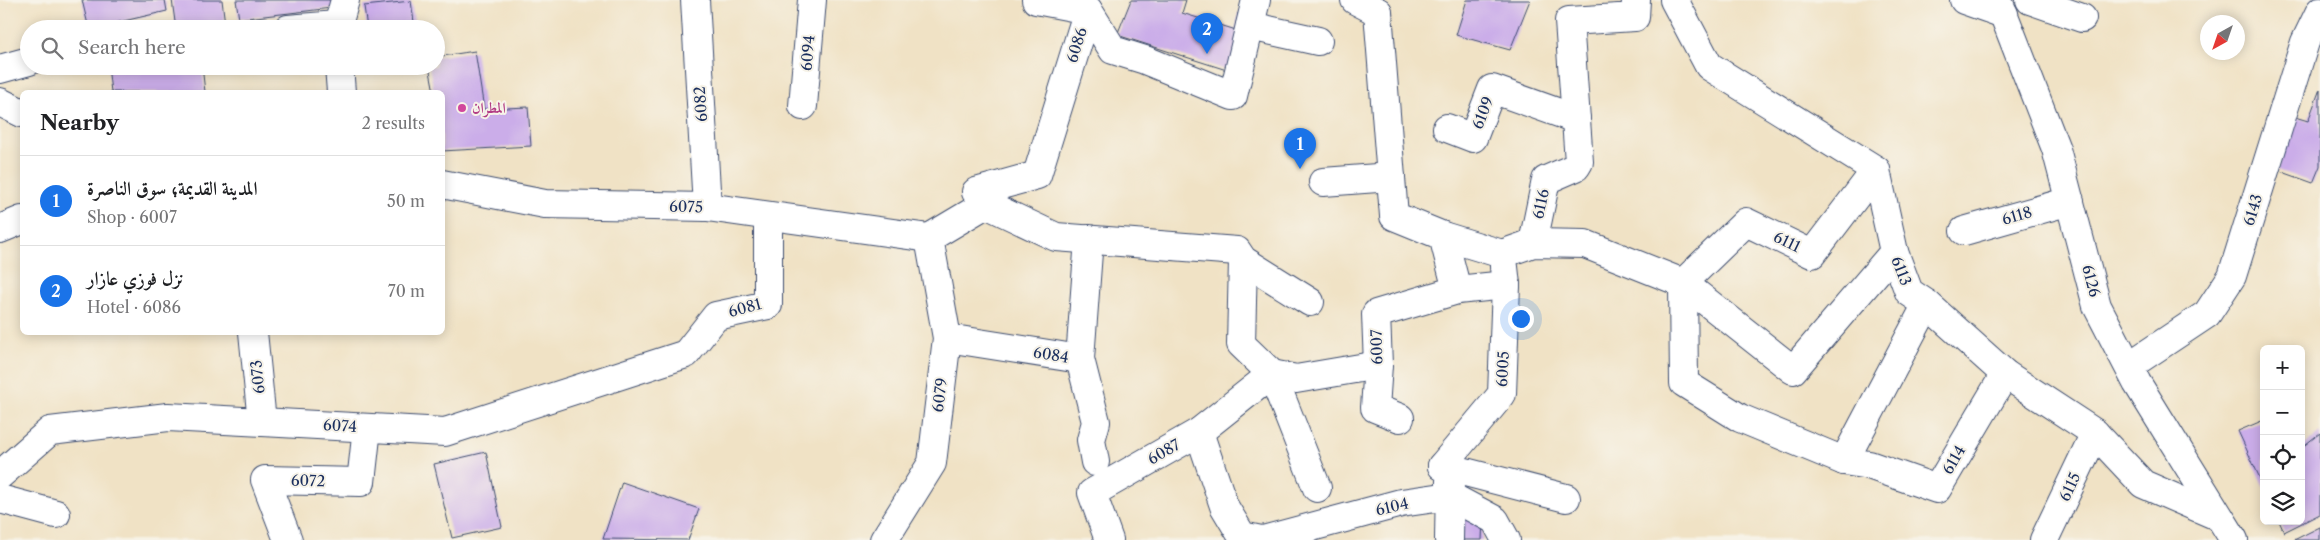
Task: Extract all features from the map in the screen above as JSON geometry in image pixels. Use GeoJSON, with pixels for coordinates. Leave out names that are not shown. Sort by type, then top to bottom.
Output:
{"type":"FeatureCollection","features":[{"type":"Feature","properties":{"kind":"street","name":"6082"},"geometry":{"type":"LineString","coordinates":[[694,0],[707,207]]}},
{"type":"Feature","properties":{"kind":"street","name":"6094"},"geometry":{"type":"LineString","coordinates":[[803,106],[812,0]]}},
{"type":"Feature","properties":{"kind":"street"},"geometry":{"type":"LineString","coordinates":[[1036,0],[1088,10]]}},
{"type":"Feature","properties":{"kind":"street","name":"6086"},"geometry":{"type":"LineString","coordinates":[[1088,10],[1113,50],[1145,60],[1233,96],[1256,0]]}},
{"type":"Feature","properties":{"kind":"street","name":"6116"},"geometry":{"type":"LineString","coordinates":[[1533,243],[1546,180],[1576,167],[1579,162],[1569,21],[1635,17],[1636,0]]}},
{"type":"Feature","properties":{"kind":"street"},"geometry":{"type":"LineString","coordinates":[[1674,0],[1709,66],[1876,170]]}},
{"type":"Feature","properties":{"kind":"street"},"geometry":{"type":"LineString","coordinates":[[1964,0],[2001,7]]}},
{"type":"Feature","properties":{"kind":"street"},"geometry":{"type":"LineString","coordinates":[[2030,0],[2082,18]]}},
{"type":"Feature","properties":{"kind":"street"},"geometry":{"type":"LineString","coordinates":[[1374,4],[1392,177],[1394,216],[1443,236],[1502,254],[1533,243],[1585,244],[1683,283],[1793,370],[1894,252]]}},
{"type":"Feature","properties":{"kind":"street","name":"6126"},"geometry":{"type":"LineString","coordinates":[[2001,7],[2056,149],[2097,306],[2129,366],[2217,516],[2234,540]]}},
{"type":"Feature","properties":{"kind":"street","name":"6086"},"geometry":{"type":"LineString","coordinates":[[986,204],[976,192],[1037,175],[1088,10]]}},
{"type":"Feature","properties":{"kind":"street","name":"6143"},"geometry":{"type":"LineString","coordinates":[[2129,366],[2207,314],[2232,276],[2305,42],[2320,11]]}},
{"type":"Feature","properties":{"kind":"street"},"geometry":{"type":"LineString","coordinates":[[1250,26],[1318,41]]}},
{"type":"Feature","properties":{"kind":"street"},"geometry":{"type":"LineString","coordinates":[[0,69],[20,63]]}},
{"type":"Feature","properties":{"kind":"street"},"geometry":{"type":"LineString","coordinates":[[340,75],[341,90]]}},
{"type":"Feature","properties":{"kind":"street","name":"6109"},"geometry":{"type":"LineString","coordinates":[[1448,128],[1473,138],[1492,89],[1576,119]]}},
{"type":"Feature","properties":{"kind":"street"},"geometry":{"type":"LineString","coordinates":[[0,102],[20,112]]}},
{"type":"Feature","properties":{"kind":"street","name":"6113"},"geometry":{"type":"LineString","coordinates":[[1876,170],[1894,252],[1909,292],[1927,304],[2005,374],[2095,433],[2143,484],[2217,516]]}},
{"type":"Feature","properties":{"kind":"street","name":"6111"},"geometry":{"type":"LineString","coordinates":[[1683,283],[1746,222],[1812,254],[1876,170]]}},
{"type":"Feature","properties":{"kind":"street"},"geometry":{"type":"LineString","coordinates":[[1323,182],[1392,177]]}},
{"type":"Feature","properties":{"kind":"street","name":"6075"},"geometry":{"type":"LineString","coordinates":[[445,185],[545,204],[707,207],[929,238]]}},
{"type":"Feature","properties":{"kind":"street","name":"6118"},"geometry":{"type":"LineString","coordinates":[[1964,231],[2070,201]]}},
{"type":"Feature","properties":{"kind":"street"},"geometry":{"type":"LineString","coordinates":[[929,238],[986,204],[1056,237],[1237,251],[1243,260],[1310,302]]}},
{"type":"Feature","properties":{"kind":"street","name":"6081"},"geometry":{"type":"LineString","coordinates":[[686,354],[716,316],[768,305],[768,217]]}},
{"type":"Feature","properties":{"kind":"street"},"geometry":{"type":"LineString","coordinates":[[0,229],[20,221]]}},
{"type":"Feature","properties":{"kind":"street"},"geometry":{"type":"LineString","coordinates":[[1443,236],[1458,290]]}},
{"type":"Feature","properties":{"kind":"street","name":"6079"},"geometry":{"type":"LineString","coordinates":[[884,540],[932,463],[947,338],[929,238]]}},
{"type":"Feature","properties":{"kind":"street"},"geometry":{"type":"LineString","coordinates":[[1080,359],[1089,239]]}},
{"type":"Feature","properties":{"kind":"street","name":"6005"},"geometry":{"type":"LineString","coordinates":[[1442,466],[1502,394],[1506,284],[1502,254]]}},
{"type":"Feature","properties":{"kind":"street"},"geometry":{"type":"LineString","coordinates":[[1243,260],[1241,344],[1272,374],[1317,488]]}},
{"type":"Feature","properties":{"kind":"street"},"geometry":{"type":"LineString","coordinates":[[1683,283],[1684,383],[1740,418],[1844,461],[1927,304]]}},
{"type":"Feature","properties":{"kind":"street","name":"6007"},"geometry":{"type":"LineString","coordinates":[[1400,418],[1375,408],[1378,365],[1376,314],[1458,290],[1506,284]]}},
{"type":"Feature","properties":{"kind":"street","name":"6073"},"geometry":{"type":"LineString","coordinates":[[253,335],[262,422]]}},
{"type":"Feature","properties":{"kind":"street","name":"6084"},"geometry":{"type":"LineString","coordinates":[[947,338],[1080,359],[1096,422],[1091,440],[1095,462]]}},
{"type":"Feature","properties":{"kind":"street","name":"6074"},"geometry":{"type":"LineString","coordinates":[[0,475],[50,431],[168,417],[445,432],[686,354]]}},
{"type":"Feature","properties":{"kind":"street"},"geometry":{"type":"LineString","coordinates":[[1272,374],[1296,379],[1378,365]]}},
{"type":"Feature","properties":{"kind":"street","name":"6087"},"geometry":{"type":"LineString","coordinates":[[1109,540],[1092,493],[1199,432],[1272,374]]}},
{"type":"Feature","properties":{"kind":"street","name":"6114"},"geometry":{"type":"LineString","coordinates":[[1844,461],[1869,465],[1937,489],[2005,374]]}},
{"type":"Feature","properties":{"kind":"street","name":"6072"},"geometry":{"type":"LineString","coordinates":[[288,540],[265,480],[361,482],[367,428]]}},
{"type":"Feature","properties":{"kind":"street","name":"6104"},"geometry":{"type":"LineString","coordinates":[[1199,432],[1224,506],[1242,536],[1262,540],[1401,504],[1450,496]]}},
{"type":"Feature","properties":{"kind":"street","name":"6115"},"geometry":{"type":"LineString","coordinates":[[2044,540],[2095,433]]}},
{"type":"Feature","properties":{"kind":"street"},"geometry":{"type":"LineString","coordinates":[[1442,466],[1451,482],[1450,540]]}},
{"type":"Feature","properties":{"kind":"street"},"geometry":{"type":"LineString","coordinates":[[1442,466],[1566,498]]}},
{"type":"Feature","properties":{"kind":"street"},"geometry":{"type":"LineString","coordinates":[[1450,496],[1495,520],[1506,540]]}},
{"type":"Feature","properties":{"kind":"street"},"geometry":{"type":"LineString","coordinates":[[0,499],[56,514]]}},
{"type":"Feature","properties":{"kind":"building"},"geometry":{"type":"Polygon","coordinates":[[[82,0],[165,0],[167,11],[128,20],[87,20],[82,0]]]}},
{"type":"Feature","properties":{"kind":"building"},"geometry":{"type":"Polygon","coordinates":[[[172,0],[222,0],[224,20],[175,20],[172,0]]]}},
{"type":"Feature","properties":{"kind":"building"},"geometry":{"type":"Polygon","coordinates":[[[236,0],[339,0],[340,7],[239,19],[236,0]]]}},
{"type":"Feature","properties":{"kind":"building"},"geometry":{"type":"Polygon","coordinates":[[[1131,0],[1186,0],[1182,13],[1236,30],[1238,13],[1241,13],[1236,73],[1117,35],[1131,0]]]}},
{"type":"Feature","properties":{"kind":"building"},"geometry":{"type":"Polygon","coordinates":[[[1467,0],[1530,0],[1510,50],[1456,35],[1467,0]]]}},
{"type":"Feature","properties":{"kind":"building"},"geometry":{"type":"Polygon","coordinates":[[[411,1],[414,20],[366,20],[364,6],[411,1]]]}},
{"type":"Feature","properties":{"kind":"building"},"geometry":{"type":"Polygon","coordinates":[[[475,51],[484,109],[528,107],[531,146],[445,151],[445,90],[434,90],[431,75],[445,75],[445,56],[475,51]]]}},
{"type":"Feature","properties":{"kind":"building"},"geometry":{"type":"Polygon","coordinates":[[[109,75],[203,75],[205,90],[111,90],[109,75]]]}},
{"type":"Feature","properties":{"kind":"building"},"geometry":{"type":"Polygon","coordinates":[[[2320,89],[2320,166],[2313,183],[2277,170],[2295,117],[2308,121],[2320,89]]]}},
{"type":"Feature","properties":{"kind":"building"},"geometry":{"type":"Polygon","coordinates":[[[2260,422],[2260,478],[2238,431],[2260,422]]]}},
{"type":"Feature","properties":{"kind":"building"},"geometry":{"type":"Polygon","coordinates":[[[2320,433],[2320,514],[2305,522],[2305,480],[2305,445],[2320,433]]]}},
{"type":"Feature","properties":{"kind":"building"},"geometry":{"type":"Polygon","coordinates":[[[486,452],[502,527],[452,538],[434,464],[486,452]]]}},
{"type":"Feature","properties":{"kind":"building"},"geometry":{"type":"Polygon","coordinates":[[[622,482],[699,509],[688,540],[603,539],[622,482]]]}},
{"type":"Feature","properties":{"kind":"building"},"geometry":{"type":"Polygon","coordinates":[[[1454,515],[1483,516],[1482,540],[1453,540],[1454,515]]]}},
{"type":"Feature","properties":{"kind":"building"},"geometry":{"type":"Polygon","coordinates":[[[2281,525],[2298,525],[2284,532],[2281,525]]]}},
{"type":"Feature","properties":{"kind":"building"},"geometry":{"type":"Polygon","coordinates":[[[2320,527],[2320,540],[2294,540],[2320,527]]]}},
{"type":"Feature","properties":{"kind":"place","name":"نزل فوزي عازار"},"geometry":{"type":"Point","coordinates":[1207,54]}},
{"type":"Feature","properties":{"kind":"place","name":"المطران"},"geometry":{"type":"Point","coordinates":[462,108]}},
{"type":"Feature","properties":{"kind":"place","name":"المدينة القديمة؛ سوق الناصرة"},"geometry":{"type":"Point","coordinates":[1300,169]}}]}
